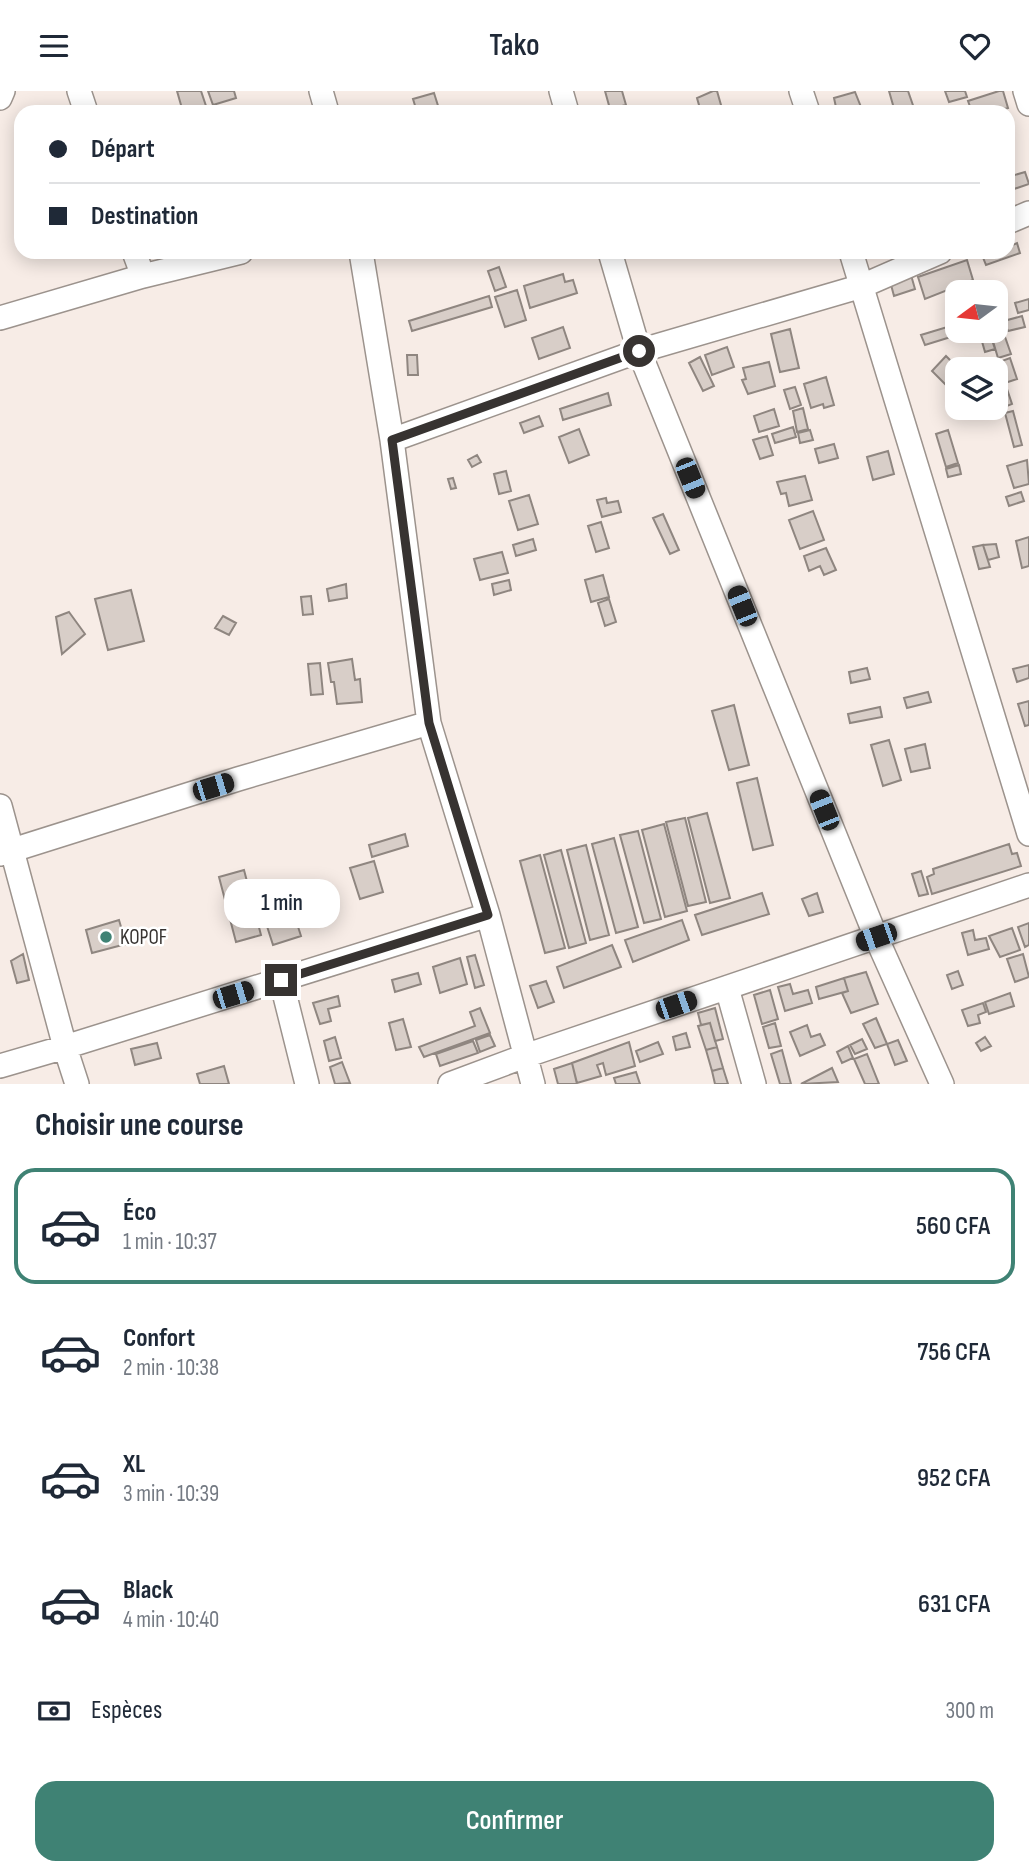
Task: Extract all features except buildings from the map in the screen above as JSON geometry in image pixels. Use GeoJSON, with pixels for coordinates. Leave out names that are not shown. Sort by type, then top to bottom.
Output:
{"type":"FeatureCollection","features":[{"type":"Feature","properties":{"kind":"street"},"geometry":{"type":"LineString","coordinates":[[0,98],[3,91]]}},
{"type":"Feature","properties":{"kind":"street"},"geometry":{"type":"LineString","coordinates":[[1025,91],[1029,104]]}},
{"type":"Feature","properties":{"kind":"street"},"geometry":{"type":"LineString","coordinates":[[137,259],[143,276]]}},
{"type":"Feature","properties":{"kind":"street"},"geometry":{"type":"LineString","coordinates":[[0,318],[143,276],[212,259]]}},
{"type":"Feature","properties":{"kind":"street"},"geometry":{"type":"LineString","coordinates":[[362,259],[392,440],[429,723],[488,915],[533,1084]]}},
{"type":"Feature","properties":{"kind":"street"},"geometry":{"type":"LineString","coordinates":[[612,259],[639,351],[876,937],[942,1084]]}},
{"type":"Feature","properties":{"kind":"street"},"geometry":{"type":"LineString","coordinates":[[853,259],[1029,834]]}},
{"type":"Feature","properties":{"kind":"street"},"geometry":{"type":"LineString","coordinates":[[392,440],[639,351],[862,286],[924,259]]}},
{"type":"Feature","properties":{"kind":"street"},"geometry":{"type":"LineString","coordinates":[[6,852],[238,779],[429,723]]}},
{"type":"Feature","properties":{"kind":"street"},"geometry":{"type":"LineString","coordinates":[[0,806],[6,852],[77,1084]]}},
{"type":"Feature","properties":{"kind":"street"},"geometry":{"type":"LineString","coordinates":[[450,1084],[1029,885]]}},
{"type":"Feature","properties":{"kind":"street"},"geometry":{"type":"LineString","coordinates":[[0,1066],[488,915]]}},
{"type":"Feature","properties":{"kind":"street"},"geometry":{"type":"LineString","coordinates":[[281,980],[307,1084]]}},
{"type":"Feature","properties":{"kind":"street"},"geometry":{"type":"LineString","coordinates":[[726,988],[754,1084]]}},
{"type":"Feature","properties":{"kind":"place","name":"KOPOF"},"geometry":{"type":"Point","coordinates":[106,937]}},
{"type":"Feature","properties":{"kind":"route"},"geometry":{"type":"LineString","coordinates":[[281,980],[488,915],[429,723],[392,440],[639,351]]}}]}
